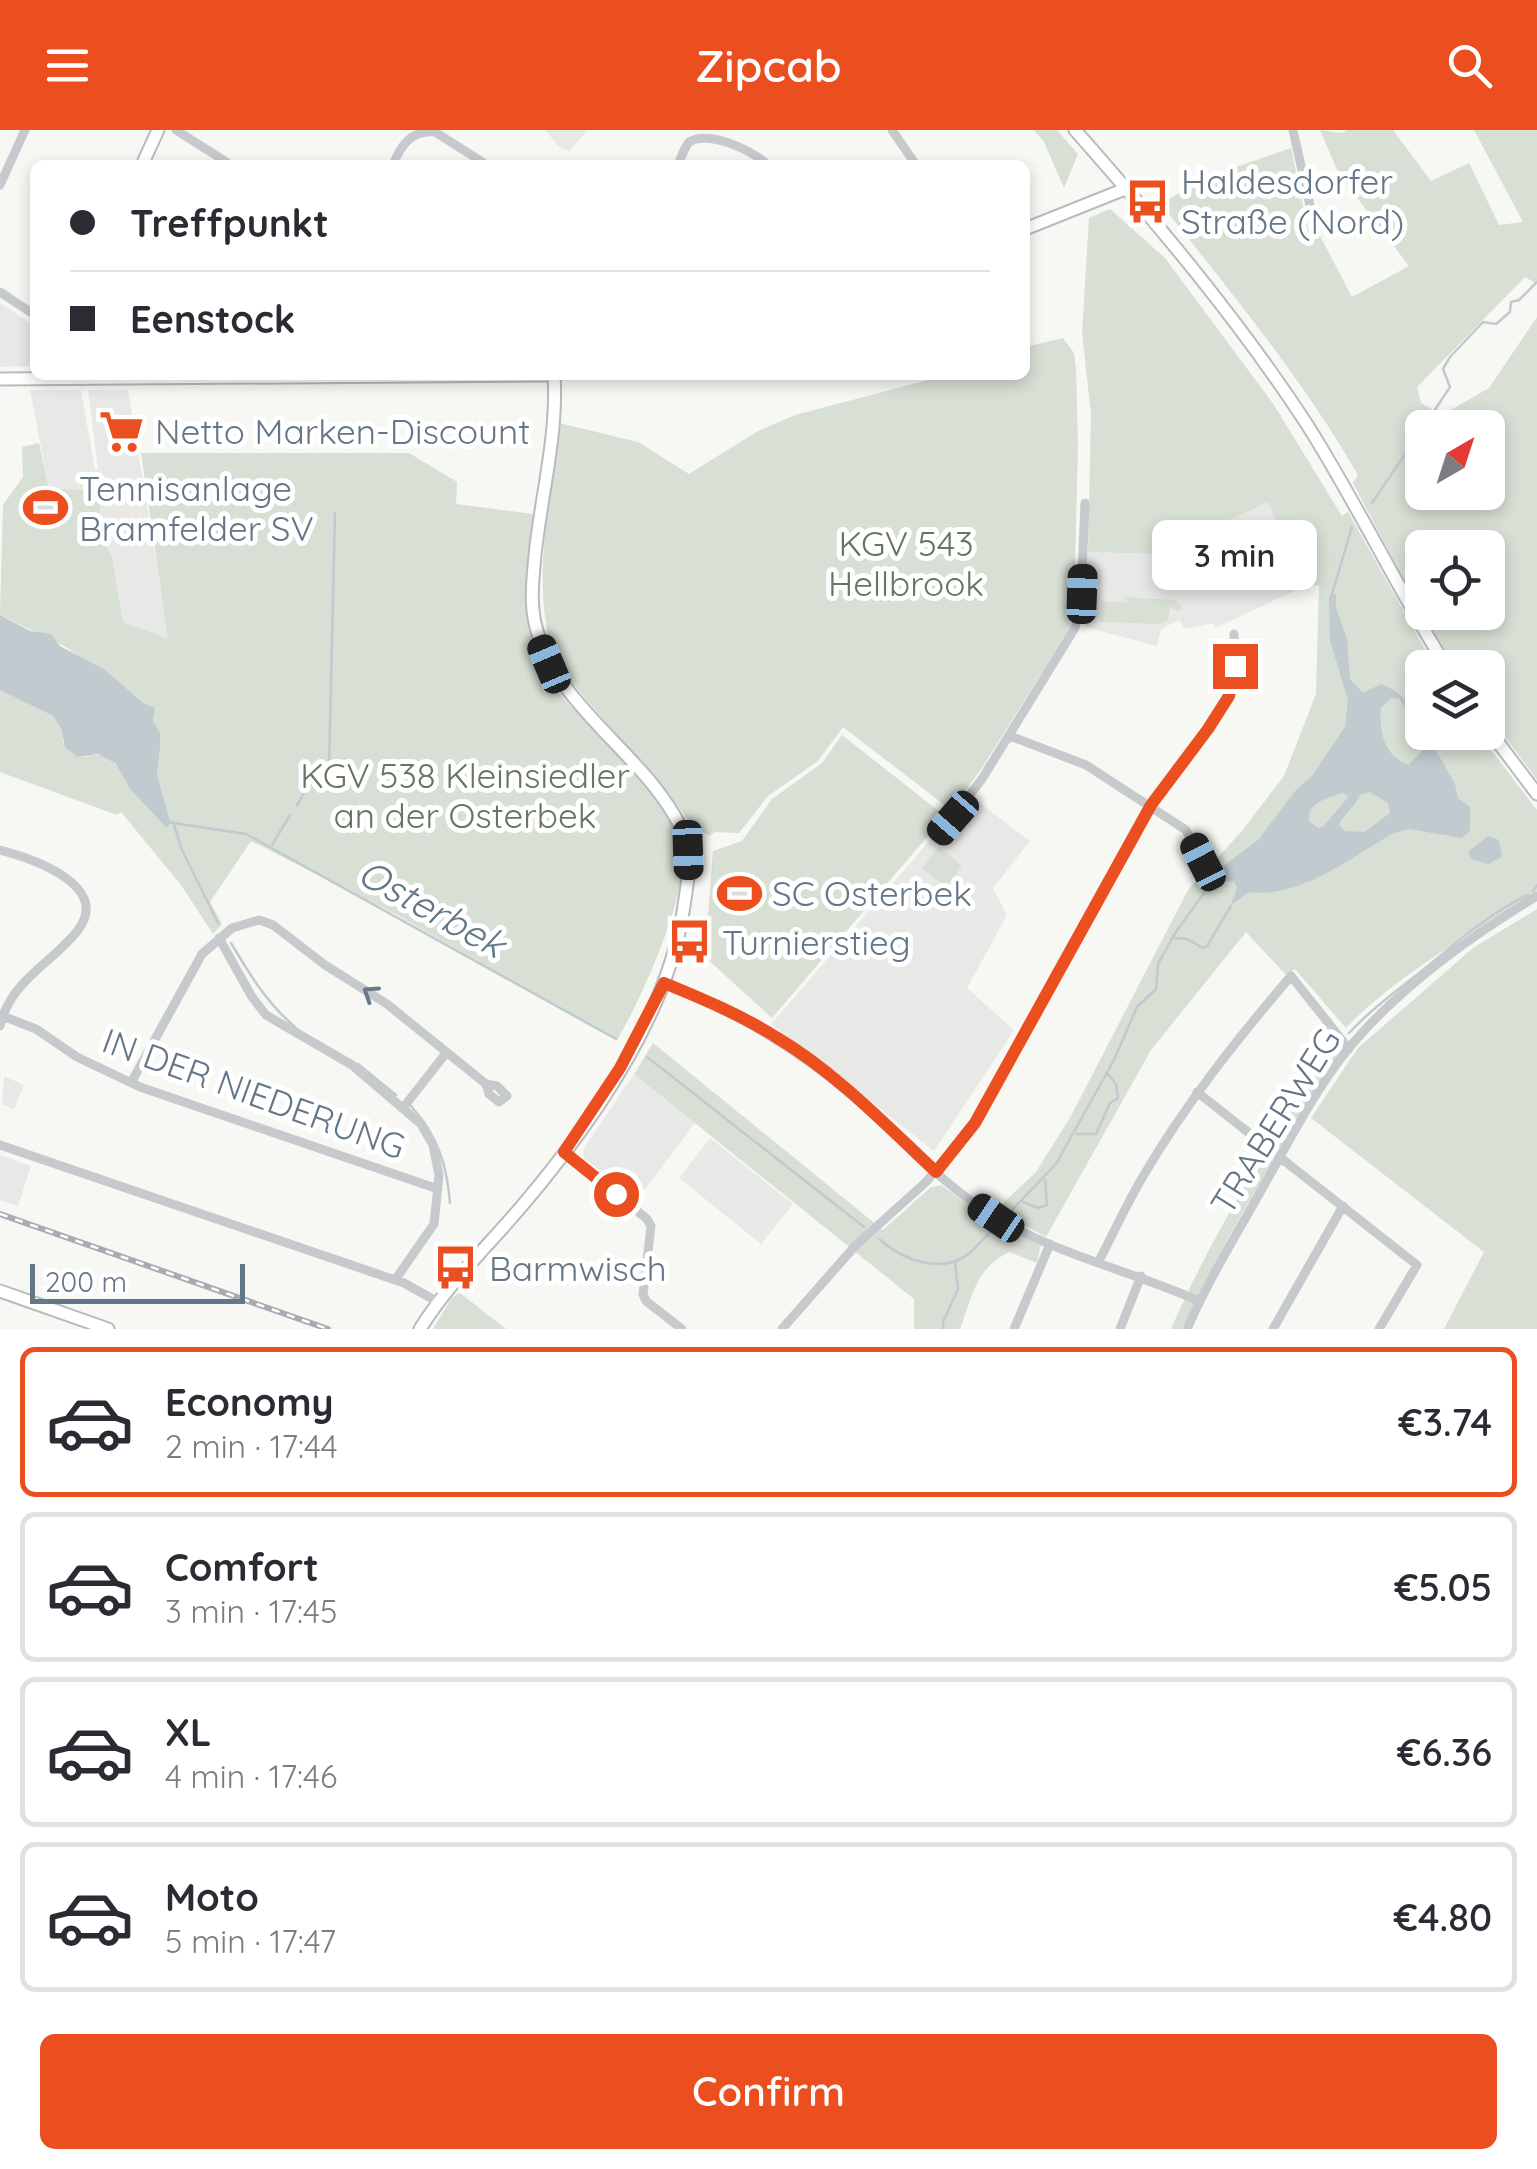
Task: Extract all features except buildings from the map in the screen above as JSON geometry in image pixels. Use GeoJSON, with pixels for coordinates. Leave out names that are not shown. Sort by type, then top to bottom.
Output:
{"type":"FeatureCollection","features":[{"type":"Feature","properties":{"kind":"street"},"geometry":{"type":"LineString","coordinates":[[0,185],[24,130]]}},
{"type":"Feature","properties":{"kind":"street"},"geometry":{"type":"LineString","coordinates":[[144,160],[158,130]]}},
{"type":"Feature","properties":{"kind":"street"},"geometry":{"type":"LineString","coordinates":[[176,130],[223,160]]}},
{"type":"Feature","properties":{"kind":"street"},"geometry":{"type":"LineString","coordinates":[[892,130],[913,160]]}},
{"type":"Feature","properties":{"kind":"street"},"geometry":{"type":"LineString","coordinates":[[1075,130],[1191,266],[1306,422],[1364,516],[1437,650]]}},
{"type":"Feature","properties":{"kind":"street"},"geometry":{"type":"LineString","coordinates":[[1294,130],[1315,228]]}},
{"type":"Feature","properties":{"kind":"street"},"geometry":{"type":"LineString","coordinates":[[397,160],[409,137],[425,131],[435,132],[480,160]]}},
{"type":"Feature","properties":{"kind":"street"},"geometry":{"type":"LineString","coordinates":[[680,160],[691,139],[711,132],[728,137],[761,160]]}},
{"type":"Feature","properties":{"kind":"street"},"geometry":{"type":"LineString","coordinates":[[1030,227],[1125,189]]}},
{"type":"Feature","properties":{"kind":"street"},"geometry":{"type":"LineString","coordinates":[[0,292],[30,312]]}},
{"type":"Feature","properties":{"kind":"street"},"geometry":{"type":"LineString","coordinates":[[0,380],[30,379]]}},
{"type":"Feature","properties":{"kind":"street"},"geometry":{"type":"LineString","coordinates":[[420,1329],[438,1302],[564,1152],[620,1068],[675,957],[689,871],[684,834],[673,812],[555,674],[541,645],[532,594],[553,380]]}},
{"type":"Feature","properties":{"kind":"street"},"geometry":{"type":"LineString","coordinates":[[943,839],[939,834],[982,779],[1075,628],[1081,599],[1085,503]]}},
{"type":"Feature","properties":{"kind":"street"},"geometry":{"type":"LineString","coordinates":[[782,1329],[830,1272],[936,1172],[975,1123],[1151,805],[1229,696],[1235,666],[1234,634]]}},
{"type":"Feature","properties":{"kind":"street"},"geometry":{"type":"LineString","coordinates":[[1010,736],[1086,765],[1186,830],[1203,862],[1202,879]]}},
{"type":"Feature","properties":{"kind":"street"},"geometry":{"type":"LineString","coordinates":[[1504,750],[1537,794]]}},
{"type":"Feature","properties":{"kind":"street"},"geometry":{"type":"LineString","coordinates":[[0,850],[62,874],[85,900],[86,913],[78,930],[16,992],[1,1019]]}},
{"type":"Feature","properties":{"kind":"street","name":"TRABERWEG"},"geometry":{"type":"LineString","coordinates":[[1187,1329],[1280,1157],[1323,1084],[1349,1049],[1374,1020],[1456,951],[1498,918],[1537,896]]}},
{"type":"Feature","properties":{"kind":"street"},"geometry":{"type":"LineString","coordinates":[[132,1081],[202,954],[244,922],[259,920],[273,925],[325,965],[387,1004],[486,1084]]}},
{"type":"Feature","properties":{"kind":"street"},"geometry":{"type":"LineString","coordinates":[[219,938],[266,1015],[352,1065],[421,1124],[433,1144],[438,1189],[434,1224],[395,1280]]}},
{"type":"Feature","properties":{"kind":"street"},"geometry":{"type":"LineString","coordinates":[[1099,1261],[1144,1174],[1197,1092],[1291,976],[1349,1049]]}},
{"type":"Feature","properties":{"kind":"street"},"geometry":{"type":"LineString","coordinates":[[664,983],[732,1012],[780,1039],[996,1218],[1050,1244],[1199,1301]]}},
{"type":"Feature","properties":{"kind":"street","name":"IN DER NIEDERUNG"},"geometry":{"type":"LineString","coordinates":[[1,1019],[36,1029],[77,1057],[132,1081],[438,1189]]}},
{"type":"Feature","properties":{"kind":"street"},"geometry":{"type":"LineString","coordinates":[[403,1108],[446,1053]]}},
{"type":"Feature","properties":{"kind":"street"},"geometry":{"type":"LineString","coordinates":[[1197,1092],[1417,1265],[1380,1329]]}},
{"type":"Feature","properties":{"kind":"street"},"geometry":{"type":"LineString","coordinates":[[0,1146],[395,1280],[438,1302]]}},
{"type":"Feature","properties":{"kind":"street"},"geometry":{"type":"LineString","coordinates":[[564,1152],[647,1218],[650,1226],[646,1301],[682,1329]]}},
{"type":"Feature","properties":{"kind":"street"},"geometry":{"type":"LineString","coordinates":[[1273,1329],[1343,1206]]}},
{"type":"Feature","properties":{"kind":"street"},"geometry":{"type":"LineString","coordinates":[[1014,1329],[1050,1244]]}},
{"type":"Feature","properties":{"kind":"street"},"geometry":{"type":"LineString","coordinates":[[1120,1329],[1141,1276]]}},
{"type":"Feature","properties":{"kind":"street"},"geometry":{"type":"LineString","coordinates":[[0,1291],[108,1329]]}},
{"type":"Feature","properties":{"kind":"shaded area"},"geometry":{"type":"Polygon","coordinates":[[[545,130],[588,130],[569,151],[558,146],[545,130]]]}},
{"type":"Feature","properties":{"kind":"shaded area"},"geometry":{"type":"Polygon","coordinates":[[[0,303],[30,323],[30,366],[0,367],[0,303]]]}},
{"type":"Feature","properties":{"kind":"shaded area"},"geometry":{"type":"Polygon","coordinates":[[[30,390],[81,390],[95,470],[98,469],[88,390],[128,390],[169,640],[123,622],[112,557],[99,533],[100,490],[49,489],[30,390]]]}},
{"type":"Feature","properties":{"kind":"shaded area"},"geometry":{"type":"Polygon","coordinates":[[[1268,502],[1305,586],[1215,628],[1213,623],[1185,629],[1179,620],[1161,629],[1157,646],[1085,627],[1088,552],[1158,554],[1268,502]]]}},
{"type":"Feature","properties":{"kind":"shaded area"},"geometry":{"type":"Polygon","coordinates":[[[1336,594],[1336,608],[1347,639],[1350,679],[1363,693],[1381,684],[1405,700],[1405,708],[1399,699],[1391,698],[1381,708],[1382,734],[1388,749],[1408,765],[1421,750],[1436,750],[1455,784],[1458,798],[1470,807],[1470,831],[1462,838],[1409,829],[1394,833],[1306,883],[1249,892],[1231,905],[1237,888],[1234,881],[1211,883],[1210,876],[1258,840],[1296,790],[1312,776],[1345,727],[1348,700],[1330,640],[1329,596],[1336,594]],[[1370,792],[1360,795],[1344,817],[1339,825],[1345,831],[1365,832],[1390,813],[1388,803],[1370,792]],[[1342,793],[1319,802],[1311,810],[1309,821],[1323,827],[1349,796],[1342,793]]]}},
{"type":"Feature","properties":{"kind":"shaded area"},"geometry":{"type":"Polygon","coordinates":[[[0,615],[30,631],[51,634],[60,646],[105,670],[143,703],[155,708],[153,720],[160,733],[157,775],[170,822],[167,828],[131,790],[115,763],[98,754],[77,757],[65,747],[61,728],[53,716],[0,690],[0,615]]]}},
{"type":"Feature","properties":{"kind":"shaded area"},"geometry":{"type":"Polygon","coordinates":[[[978,802],[1030,841],[993,888],[1007,915],[967,988],[1014,1030],[934,1151],[771,1024],[932,838],[939,842],[978,802]]]}},
{"type":"Feature","properties":{"kind":"shaded area"},"geometry":{"type":"Polygon","coordinates":[[[1488,836],[1499,840],[1502,857],[1488,864],[1471,859],[1468,852],[1488,836]]]}},
{"type":"Feature","properties":{"kind":"shaded area"},"geometry":{"type":"Polygon","coordinates":[[[634,1074],[695,1123],[637,1200],[584,1158],[583,1150],[634,1074]]]}},
{"type":"Feature","properties":{"kind":"shaded area"},"geometry":{"type":"Polygon","coordinates":[[[4,1076],[24,1085],[14,1109],[2,1104],[4,1076]]]}},
{"type":"Feature","properties":{"kind":"shaded area"},"geometry":{"type":"Polygon","coordinates":[[[710,1138],[793,1204],[761,1244],[679,1178],[710,1138]]]}},
{"type":"Feature","properties":{"kind":"shaded area"},"geometry":{"type":"Polygon","coordinates":[[[0,1155],[31,1166],[18,1206],[0,1200],[0,1155]]]}},
{"type":"Feature","properties":{"kind":"green space"},"geometry":{"type":"Polygon","coordinates":[[[1034,130],[1057,130],[1078,154],[1064,188],[1044,142],[1034,130]]]}},
{"type":"Feature","properties":{"kind":"green space"},"geometry":{"type":"Polygon","coordinates":[[[1320,130],[1393,130],[1431,181],[1469,163],[1499,225],[1523,222],[1474,130],[1537,130],[1537,284],[1525,277],[1417,387],[1421,403],[1433,410],[1405,410],[1405,510],[1505,510],[1505,410],[1451,410],[1489,388],[1537,317],[1537,780],[1505,737],[1505,650],[1444,650],[1431,630],[1505,630],[1505,530],[1405,530],[1405,582],[1353,483],[1358,475],[1336,439],[1264,336],[1161,204],[1202,179],[1291,148],[1308,229],[1313,237],[1318,232],[1352,297],[1409,266],[1339,174],[1320,130]]]}},
{"type":"Feature","properties":{"kind":"green space"},"geometry":{"type":"Polygon","coordinates":[[[1110,209],[1165,258],[1274,405],[1342,516],[1348,512],[1405,614],[1405,630],[1414,630],[1425,650],[1405,650],[1405,750],[1491,750],[1537,810],[1537,891],[1413,971],[1346,1028],[1295,969],[1286,975],[1246,932],[1151,1050],[1046,1237],[996,1210],[1036,1172],[1071,1116],[1188,890],[1241,832],[1284,776],[1316,694],[1319,585],[1305,586],[1268,502],[1158,554],[1088,552],[1091,414],[1082,333],[1089,218],[1110,209]]]}},
{"type":"Feature","properties":{"kind":"green space","name":"KGV 543 Hellbrook"},"geometry":{"type":"Polygon","coordinates":[[[1063,338],[1074,353],[1078,447],[1074,603],[1070,628],[980,771],[951,810],[843,727],[818,761],[768,796],[739,833],[715,832],[709,836],[693,825],[556,664],[548,635],[543,575],[559,423],[638,442],[689,474],[758,431],[795,415],[928,380],[1030,380],[1030,346],[1063,338]]]}},
{"type":"Feature","properties":{"kind":"green space","name":"KGV 538 Kleinsiedler an der Osterbek"},"geometry":{"type":"Polygon","coordinates":[[[39,443],[49,489],[101,490],[99,533],[112,557],[123,622],[168,639],[141,453],[409,453],[457,482],[456,504],[533,514],[527,614],[543,671],[564,699],[650,790],[670,816],[682,841],[684,860],[673,913],[651,972],[617,1040],[397,915],[251,841],[210,902],[222,924],[213,934],[181,885],[121,812],[117,815],[0,772],[0,690],[53,716],[62,728],[63,742],[82,757],[109,758],[137,794],[167,817],[157,775],[160,733],[153,720],[155,708],[66,647],[0,615],[3,505],[23,477],[22,447],[39,443]]]}},
{"type":"Feature","properties":{"kind":"green space"},"geometry":{"type":"Polygon","coordinates":[[[1124,597],[1176,600],[1182,608],[1177,611],[1170,607],[1168,620],[1159,624],[1100,622],[1101,601],[1128,603],[1124,597]]]}},
{"type":"Feature","properties":{"kind":"green space"},"geometry":{"type":"Polygon","coordinates":[[[842,735],[945,816],[772,1018],[705,957],[713,851],[742,841],[772,799],[822,763],[842,735]]]}},
{"type":"Feature","properties":{"kind":"green space"},"geometry":{"type":"Polygon","coordinates":[[[939,847],[962,866],[946,887],[922,868],[939,847]]]}},
{"type":"Feature","properties":{"kind":"green space"},"geometry":{"type":"Polygon","coordinates":[[[1537,909],[1537,1329],[1444,1329],[1484,1252],[1311,1118],[1358,1048],[1473,948],[1537,909]]]}},
{"type":"Feature","properties":{"kind":"green space"},"geometry":{"type":"Polygon","coordinates":[[[1338,1042],[1344,1049],[1238,1221],[1182,1329],[1171,1329],[1247,1182],[1338,1042]]]}},
{"type":"Feature","properties":{"kind":"green space"},"geometry":{"type":"Polygon","coordinates":[[[653,1043],[883,1230],[931,1187],[941,1185],[993,1222],[1041,1244],[1037,1263],[1009,1252],[982,1275],[960,1329],[914,1329],[914,1299],[634,1074],[653,1043]]]}},
{"type":"Feature","properties":{"kind":"green space"},"geometry":{"type":"Polygon","coordinates":[[[460,1292],[506,1329],[433,1329],[451,1299],[460,1292]]]}},
{"type":"Feature","properties":{"kind":"waterway","name":"Osterbek"},"geometry":{"type":"LineString","coordinates":[[1435,410],[1450,387],[1443,369],[1450,357],[1483,322],[1496,324],[1510,312],[1511,302],[1519,300],[1537,282]]}},
{"type":"Feature","properties":{"kind":"waterway","name":"Osterbek"},"geometry":{"type":"LineString","coordinates":[[1372,503],[1405,454]]}},
{"type":"Feature","properties":{"kind":"waterway"},"geometry":{"type":"LineString","coordinates":[[297,805],[307,788],[329,769],[335,513]]}},
{"type":"Feature","properties":{"kind":"waterway","name":"Osterbek"},"geometry":{"type":"LineString","coordinates":[[1331,597],[1352,527]]}},
{"type":"Feature","properties":{"kind":"waterway"},"geometry":{"type":"LineString","coordinates":[[272,845],[290,815]]}},
{"type":"Feature","properties":{"kind":"waterway","name":"Osterbek"},"geometry":{"type":"LineString","coordinates":[[167,822],[246,834],[616,1039]]}},
{"type":"Feature","properties":{"kind":"waterway"},"geometry":{"type":"LineString","coordinates":[[174,825],[218,923]]}},
{"type":"Feature","properties":{"kind":"waterway","name":"Osterbek"},"geometry":{"type":"LineString","coordinates":[[1009,1213],[1056,1164],[1114,1060],[1137,1007],[1156,989],[1158,964],[1213,881]]}},
{"type":"Feature","properties":{"kind":"waterway"},"geometry":{"type":"LineString","coordinates":[[1533,891],[1537,885]]}},
{"type":"Feature","properties":{"kind":"waterway"},"geometry":{"type":"LineString","coordinates":[[1349,1033],[1471,931],[1528,895]]}},
{"type":"Feature","properties":{"kind":"waterway","name":"Osterbek"},"geometry":{"type":"LineString","coordinates":[[1175,938],[1207,946],[1231,906]]}},
{"type":"Feature","properties":{"kind":"waterway"},"geometry":{"type":"LineString","coordinates":[[231,943],[267,998],[295,1027]]}},
{"type":"Feature","properties":{"kind":"waterway","name":"Osterbek"},"geometry":{"type":"LineString","coordinates":[[647,1057],[864,1227]]}},
{"type":"Feature","properties":{"kind":"waterway"},"geometry":{"type":"LineString","coordinates":[[358,1064],[396,1095]]}},
{"type":"Feature","properties":{"kind":"waterway"},"geometry":{"type":"LineString","coordinates":[[1076,1134],[1096,1134],[1110,1103],[1118,1098],[1116,1084],[1108,1074]]}},
{"type":"Feature","properties":{"kind":"waterway"},"geometry":{"type":"LineString","coordinates":[[411,1106],[439,1151],[450,1203]]}},
{"type":"Feature","properties":{"kind":"waterway","name":"Osterbek"},"geometry":{"type":"LineString","coordinates":[[1023,1202],[1038,1208],[1047,1205],[1045,1180]]}},
{"type":"Feature","properties":{"kind":"waterway","name":"Osterbek"},"geometry":{"type":"LineString","coordinates":[[879,1239],[900,1254],[938,1264],[963,1258],[997,1227]]}},
{"type":"Feature","properties":{"kind":"waterway"},"geometry":{"type":"LineString","coordinates":[[943,1329],[958,1289],[955,1262]]}},
{"type":"Feature","properties":{"kind":"railway"},"geometry":{"type":"LineString","coordinates":[[0,1214],[328,1329]]}},
{"type":"Feature","properties":{"kind":"place","name":"Haldesdorfer Straße (Nord)"},"geometry":{"type":"Point","coordinates":[1148,201]}},
{"type":"Feature","properties":{"kind":"place","name":"Netto Marken-Discount"},"geometry":{"type":"Point","coordinates":[122,431]}},
{"type":"Feature","properties":{"kind":"place","name":"Tennisanlage Bramfelder SV"},"geometry":{"type":"Point","coordinates":[46,508]}},
{"type":"Feature","properties":{"kind":"place","name":"SC Osterbek"},"geometry":{"type":"Point","coordinates":[739,893]}},
{"type":"Feature","properties":{"kind":"place","name":"Turnierstieg"},"geometry":{"type":"Point","coordinates":[689,942]}},
{"type":"Feature","properties":{"kind":"place","name":"Barmwisch"},"geometry":{"type":"Point","coordinates":[456,1268]}},
{"type":"Feature","properties":{"kind":"route"},"geometry":{"type":"LineString","coordinates":[[616,1194],[564,1152],[620,1068],[664,983],[732,1012],[780,1039],[852,1095],[936,1172],[975,1123],[1151,805],[1229,696],[1235,666]]}}]}
